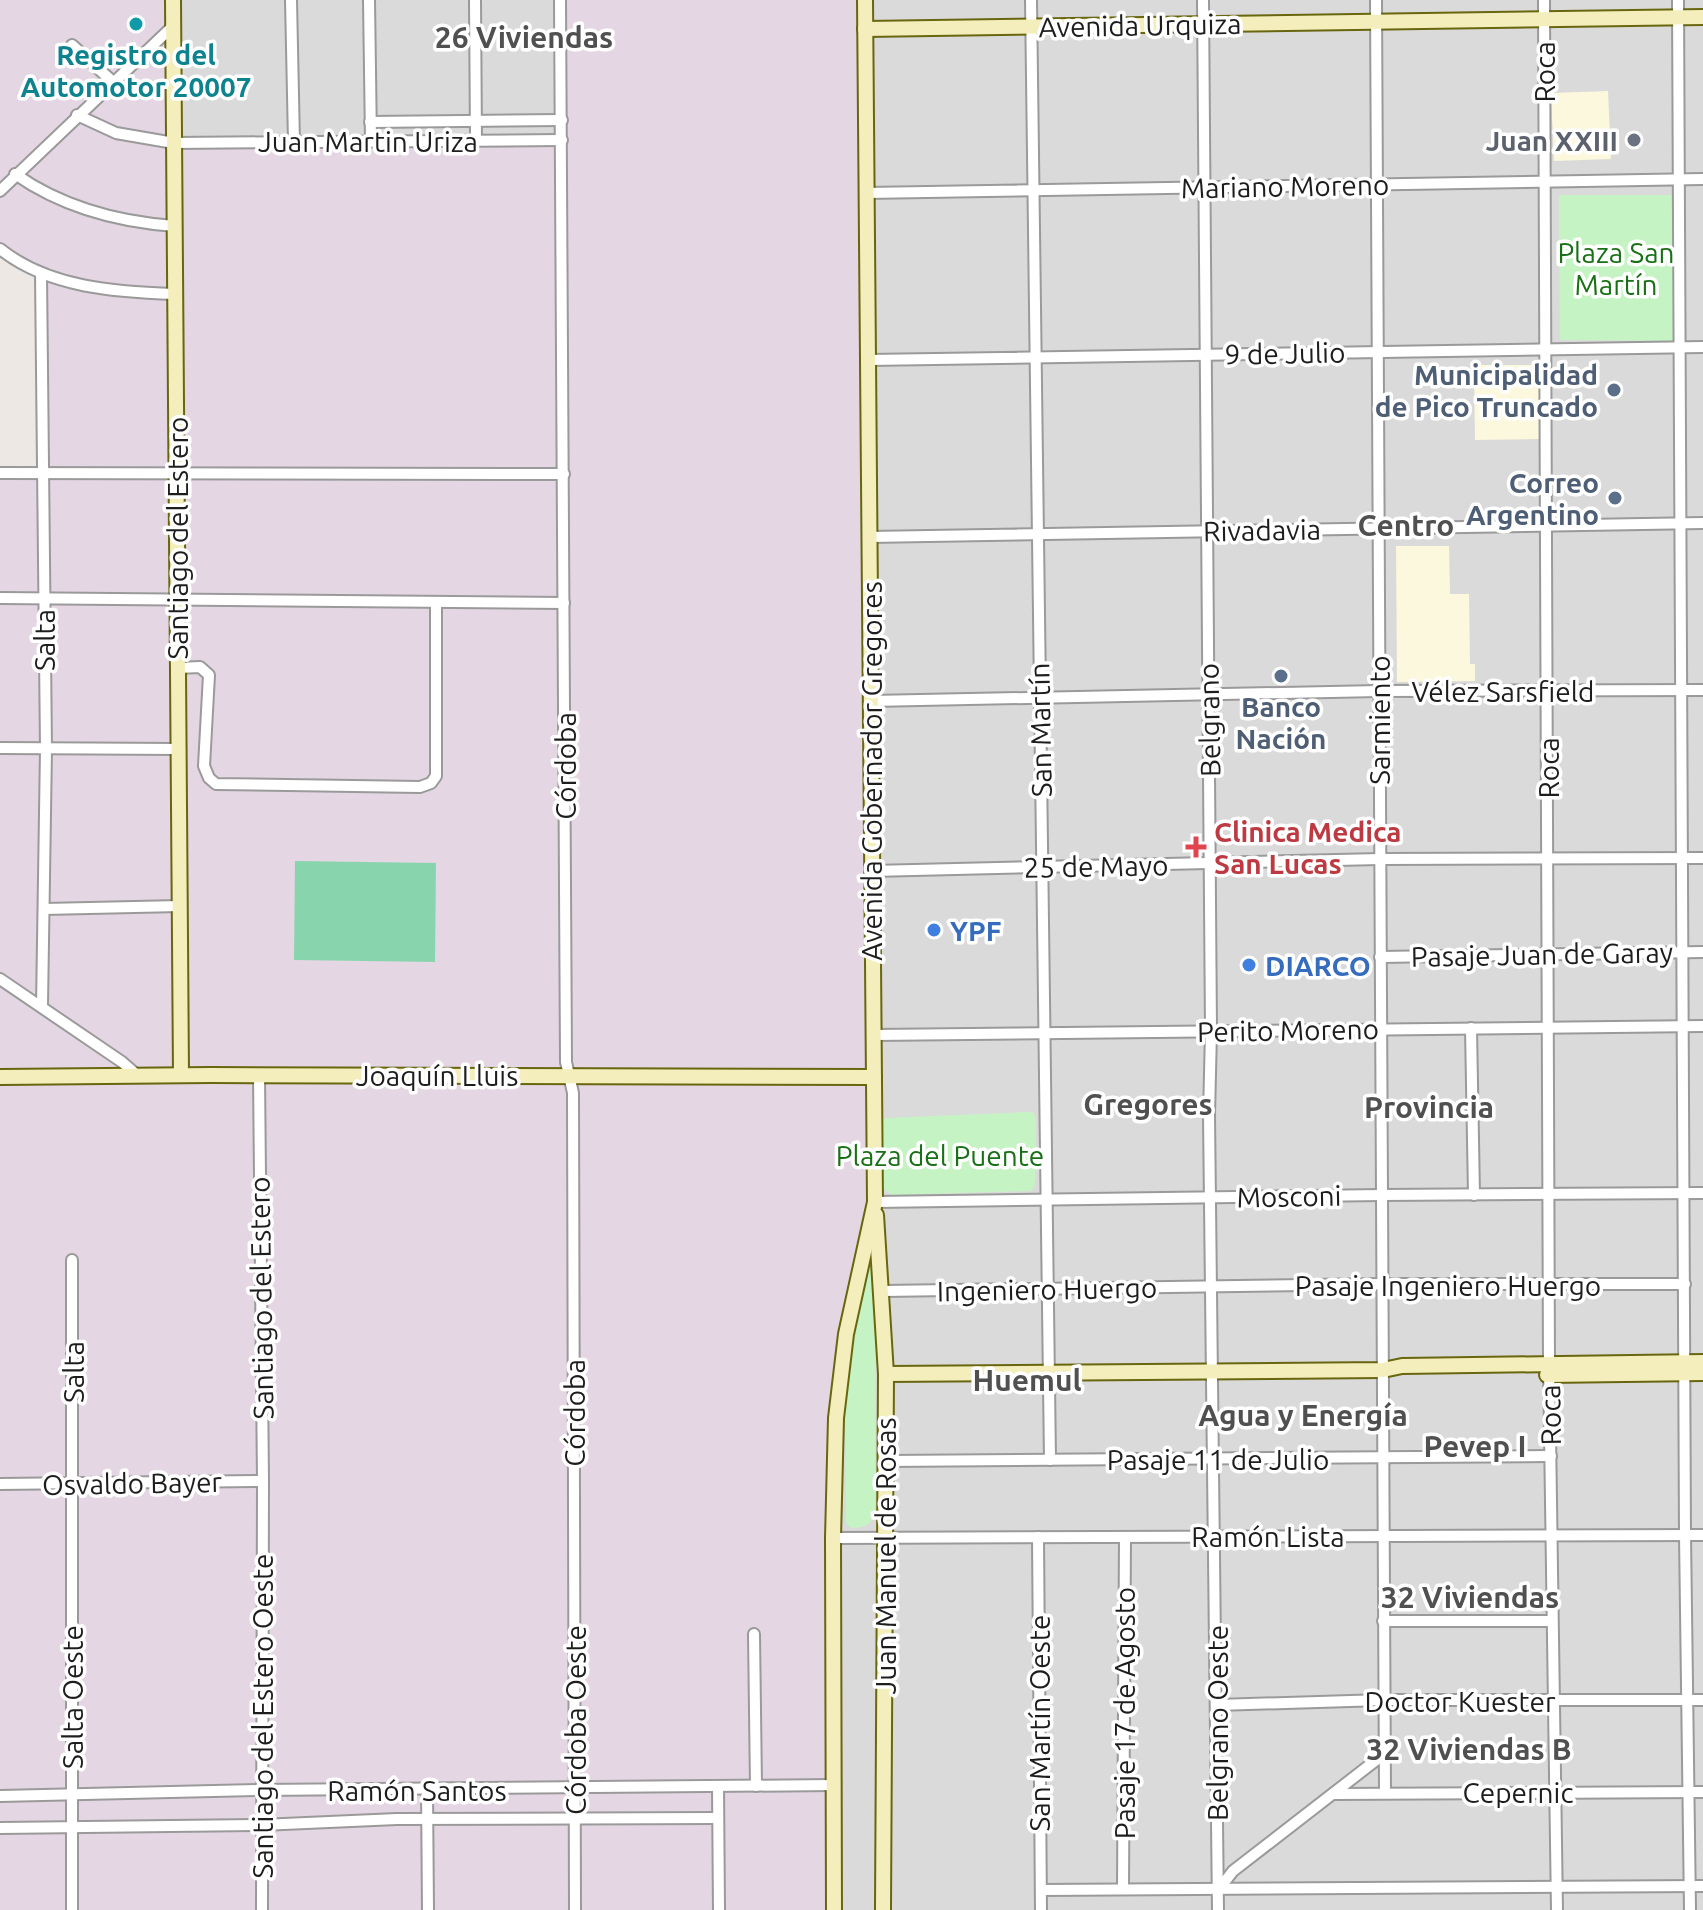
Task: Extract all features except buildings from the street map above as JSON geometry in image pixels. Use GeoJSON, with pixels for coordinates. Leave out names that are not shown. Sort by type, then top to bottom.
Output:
{"type":"FeatureCollection","features":[{"type":"Feature","properties":{"kind":"street","name":"Santiago del Estero"},"geometry":{"type":"LineString","coordinates":[[173,0],[181,1075]]}},
{"type":"Feature","properties":{"kind":"street"},"geometry":{"type":"LineString","coordinates":[[291,0],[294,142]]}},
{"type":"Feature","properties":{"kind":"street"},"geometry":{"type":"LineString","coordinates":[[369,0],[371,141]]}},
{"type":"Feature","properties":{"kind":"street"},"geometry":{"type":"LineString","coordinates":[[475,0],[476,141]]}},
{"type":"Feature","properties":{"kind":"street","name":"Córdoba"},"geometry":{"type":"LineString","coordinates":[[560,0],[566,1062],[573,1109],[574,1531]]}},
{"type":"Feature","properties":{"kind":"street","name":"Avenida Gobernador Gregores"},"geometry":{"type":"LineString","coordinates":[[834,1910],[833,1538],[836,1418],[852,1301],[875,1202],[865,0]]}},
{"type":"Feature","properties":{"kind":"street","name":"San Martín"},"geometry":{"type":"LineString","coordinates":[[1031,0],[1050,1460]]}},
{"type":"Feature","properties":{"kind":"street","name":"Belgrano"},"geometry":{"type":"LineString","coordinates":[[1203,0],[1210,1197],[1216,1536]]}},
{"type":"Feature","properties":{"kind":"street","name":"Sarmiento"},"geometry":{"type":"LineString","coordinates":[[1376,0],[1385,1793]]}},
{"type":"Feature","properties":{"kind":"street","name":"Roca"},"geometry":{"type":"LineString","coordinates":[[1544,0],[1547,954],[1557,1910]]}},
{"type":"Feature","properties":{"kind":"street"},"geometry":{"type":"LineString","coordinates":[[1678,0],[1685,1535],[1690,1910]]}},
{"type":"Feature","properties":{"kind":"street","name":"Avenida Urquiza"},"geometry":{"type":"LineString","coordinates":[[865,29],[1703,17]]}},
{"type":"Feature","properties":{"kind":"street"},"geometry":{"type":"LineString","coordinates":[[0,191],[173,26]]}},
{"type":"Feature","properties":{"kind":"street"},"geometry":{"type":"LineString","coordinates":[[72,45],[112,81]]}},
{"type":"Feature","properties":{"kind":"street","name":"Juan Martin Uriza"},"geometry":{"type":"LineString","coordinates":[[77,115],[116,133],[174,143],[562,140]]}},
{"type":"Feature","properties":{"kind":"street"},"geometry":{"type":"LineString","coordinates":[[370,122],[562,120]]}},
{"type":"Feature","properties":{"kind":"street"},"geometry":{"type":"LineString","coordinates":[[15,174],[49,196],[76,207],[134,221],[175,226]]}},
{"type":"Feature","properties":{"kind":"street","name":"Mariano Moreno"},"geometry":{"type":"LineString","coordinates":[[866,193],[1703,179]]}},
{"type":"Feature","properties":{"kind":"street"},"geometry":{"type":"LineString","coordinates":[[0,249],[41,274],[108,290],[175,294]]}},
{"type":"Feature","properties":{"kind":"street","name":"Salta"},"geometry":{"type":"LineString","coordinates":[[41,274],[46,749],[42,1006]]}},
{"type":"Feature","properties":{"kind":"street","name":"9 de Julio"},"geometry":{"type":"LineString","coordinates":[[868,360],[1703,347]]}},
{"type":"Feature","properties":{"kind":"street"},"geometry":{"type":"LineString","coordinates":[[0,473],[564,474]]}},
{"type":"Feature","properties":{"kind":"street","name":"Rivadavia"},"geometry":{"type":"LineString","coordinates":[[869,537],[1703,523]]}},
{"type":"Feature","properties":{"kind":"street"},"geometry":{"type":"LineString","coordinates":[[0,598],[564,603]]}},
{"type":"Feature","properties":{"kind":"street"},"geometry":{"type":"LineString","coordinates":[[178,668],[200,667],[209,675],[204,766],[209,778],[216,784],[420,787],[431,783],[436,776],[436,602]]}},
{"type":"Feature","properties":{"kind":"street","name":"Vélez Sarsfield"},"geometry":{"type":"LineString","coordinates":[[871,701],[1379,691],[1703,690]]}},
{"type":"Feature","properties":{"kind":"street"},"geometry":{"type":"LineString","coordinates":[[0,748],[179,749]]}},
{"type":"Feature","properties":{"kind":"street","name":"25 de Mayo"},"geometry":{"type":"LineString","coordinates":[[872,871],[1380,859],[1703,858]]}},
{"type":"Feature","properties":{"kind":"street"},"geometry":{"type":"LineString","coordinates":[[44,909],[180,906]]}},
{"type":"Feature","properties":{"kind":"street","name":"Pasaje Juan de Garay"},"geometry":{"type":"LineString","coordinates":[[1380,957],[1703,952]]}},
{"type":"Feature","properties":{"kind":"street"},"geometry":{"type":"LineString","coordinates":[[0,979],[137,1075]]}},
{"type":"Feature","properties":{"kind":"street","name":"Perito Moreno"},"geometry":{"type":"LineString","coordinates":[[874,1035],[1703,1026]]}},
{"type":"Feature","properties":{"kind":"street"},"geometry":{"type":"LineString","coordinates":[[1471,1028],[1474,1195]]}},
{"type":"Feature","properties":{"kind":"street","name":"Santiago del Estero"},"geometry":{"type":"LineString","coordinates":[[259,1075],[263,1521]]}},
{"type":"Feature","properties":{"kind":"street","name":"Joaquín Lluis"},"geometry":{"type":"LineString","coordinates":[[0,1077],[874,1077]]}},
{"type":"Feature","properties":{"kind":"street","name":"Mosconi"},"geometry":{"type":"LineString","coordinates":[[875,1202],[1703,1193]]}},
{"type":"Feature","properties":{"kind":"street","name":"Juan Manuel de Rosas"},"geometry":{"type":"LineString","coordinates":[[875,1202],[886,1374],[883,1910]]}},
{"type":"Feature","properties":{"kind":"street","name":"Salta"},"geometry":{"type":"LineString","coordinates":[[72,1260],[72,1483]]}},
{"type":"Feature","properties":{"kind":"street","name":"Pasaje Ingeniero Huergo"},"geometry":{"type":"LineString","coordinates":[[1211,1287],[1685,1284]]}},
{"type":"Feature","properties":{"kind":"street","name":"Ingeniero Huergo"},"geometry":{"type":"LineString","coordinates":[[883,1291],[1211,1287]]}},
{"type":"Feature","properties":{"kind":"street"},"geometry":{"type":"LineString","coordinates":[[1685,1368],[1703,1362]]}},
{"type":"Feature","properties":{"kind":"street"},"geometry":{"type":"LineString","coordinates":[[886,1374],[1383,1370],[1402,1375],[1685,1368],[1703,1373]]}},
{"type":"Feature","properties":{"kind":"street","name":"Pasaje 11 de Julio"},"geometry":{"type":"LineString","coordinates":[[886,1461],[1551,1456]]}},
{"type":"Feature","properties":{"kind":"street","name":"Osvaldo Bayer"},"geometry":{"type":"LineString","coordinates":[[0,1484],[263,1481]]}},
{"type":"Feature","properties":{"kind":"street","name":"Salta Oeste"},"geometry":{"type":"LineString","coordinates":[[72,1483],[72,1910]]}},
{"type":"Feature","properties":{"kind":"street","name":"Santiago del Estero Oeste"},"geometry":{"type":"LineString","coordinates":[[262,1910],[263,1521]]}},
{"type":"Feature","properties":{"kind":"street","name":"Córdoba Oeste"},"geometry":{"type":"LineString","coordinates":[[574,1531],[575,1910]]}},
{"type":"Feature","properties":{"kind":"street","name":"Ramón Lista"},"geometry":{"type":"LineString","coordinates":[[833,1538],[1703,1535]]}},
{"type":"Feature","properties":{"kind":"street","name":"Belgrano Oeste"},"geometry":{"type":"LineString","coordinates":[[1216,1536],[1218,1910]]}},
{"type":"Feature","properties":{"kind":"street","name":"San Martín Oeste"},"geometry":{"type":"LineString","coordinates":[[1038,1537],[1041,1910]]}},
{"type":"Feature","properties":{"kind":"street","name":"Pasaje 17 de Agosto"},"geometry":{"type":"LineString","coordinates":[[1123,1889],[1125,1537]]}},
{"type":"Feature","properties":{"kind":"street"},"geometry":{"type":"LineString","coordinates":[[1383,1621],[1552,1621]]}},
{"type":"Feature","properties":{"kind":"street"},"geometry":{"type":"LineString","coordinates":[[754,1634],[756,1786]]}},
{"type":"Feature","properties":{"kind":"street","name":"Doctor Kuester"},"geometry":{"type":"LineString","coordinates":[[1217,1705],[1383,1700],[1703,1700]]}},
{"type":"Feature","properties":{"kind":"street"},"geometry":{"type":"LineString","coordinates":[[1218,1891],[1233,1871],[1384,1754]]}},
{"type":"Feature","properties":{"kind":"street","name":"Ramón Santos"},"geometry":{"type":"LineString","coordinates":[[0,1796],[261,1790],[834,1785]]}},
{"type":"Feature","properties":{"kind":"street"},"geometry":{"type":"LineString","coordinates":[[718,1786],[719,1910]]}},
{"type":"Feature","properties":{"kind":"street"},"geometry":{"type":"LineString","coordinates":[[427,1790],[428,1910]]}},
{"type":"Feature","properties":{"kind":"street","name":"Cepernic"},"geometry":{"type":"LineString","coordinates":[[1334,1794],[1703,1792]]}},
{"type":"Feature","properties":{"kind":"street","name":"Ramón Santos"},"geometry":{"type":"LineString","coordinates":[[0,1828],[261,1825],[427,1819],[718,1818]]}},
{"type":"Feature","properties":{"kind":"street"},"geometry":{"type":"LineString","coordinates":[[1041,1890],[1703,1886]]}},
{"type":"Feature","properties":{"kind":"shaded area"},"geometry":{"type":"Polygon","coordinates":[[[0,0],[173,0],[174,143],[561,140],[560,0],[865,0],[875,1202],[841,1376],[834,1910],[0,1910],[0,473],[42,473],[41,274],[0,249],[0,0]]]}},
{"type":"Feature","properties":{"kind":"shaded area"},"geometry":{"type":"Polygon","coordinates":[[[173,0],[560,0],[562,140],[174,143],[173,0]]]}},
{"type":"Feature","properties":{"kind":"shaded area"},"geometry":{"type":"Polygon","coordinates":[[[865,0],[1703,0],[1703,1910],[834,1910],[865,0]]]}},
{"type":"Feature","properties":{"kind":"shaded area"},"geometry":{"type":"Polygon","coordinates":[[[1608,91],[1611,159],[1554,161],[1551,93],[1608,91]]]}},
{"type":"Feature","properties":{"kind":"shaded area"},"geometry":{"type":"Polygon","coordinates":[[[1474,365],[1542,365],[1543,439],[1475,440],[1474,365]]]}},
{"type":"Feature","properties":{"kind":"shaded area"},"geometry":{"type":"Polygon","coordinates":[[[1396,546],[1449,546],[1450,594],[1469,594],[1470,664],[1475,664],[1475,681],[1397,682],[1396,546]]]}},
{"type":"Feature","properties":{"kind":"green space","name":"Plaza San Martín"},"geometry":{"type":"Polygon","coordinates":[[[1559,195],[1673,195],[1673,341],[1560,340],[1559,195]]]}},
{"type":"Feature","properties":{"kind":"green space"},"geometry":{"type":"Polygon","coordinates":[[[295,861],[436,863],[435,962],[294,960],[295,861]]]}},
{"type":"Feature","properties":{"kind":"green space","name":"Plaza del Puente"},"geometry":{"type":"Polygon","coordinates":[[[1034,1113],[1036,1119],[1035,1185],[1031,1191],[892,1195],[882,1188],[881,1123],[885,1118],[1034,1113]]]}},
{"type":"Feature","properties":{"kind":"green space"},"geometry":{"type":"Polygon","coordinates":[[[870,1243],[876,1247],[875,1512],[867,1525],[851,1528],[846,1523],[845,1395],[849,1352],[870,1243]]]}},
{"type":"Feature","properties":{"kind":"place","name":"Registro del Automotor 20007"},"geometry":{"type":"Point","coordinates":[136,24]}},
{"type":"Feature","properties":{"kind":"place","name":"Juan XXIII"},"geometry":{"type":"Point","coordinates":[1634,140]}},
{"type":"Feature","properties":{"kind":"place","name":"Municipalidad de Pico Truncado"},"geometry":{"type":"Point","coordinates":[1614,390]}},
{"type":"Feature","properties":{"kind":"place","name":"Correo Argentino"},"geometry":{"type":"Point","coordinates":[1615,498]}},
{"type":"Feature","properties":{"kind":"place","name":"Banco Nación"},"geometry":{"type":"Point","coordinates":[1281,676]}},
{"type":"Feature","properties":{"kind":"place","name":"Clinica Medica San Lucas"},"geometry":{"type":"Point","coordinates":[1196,847]}},
{"type":"Feature","properties":{"kind":"place","name":"YPF"},"geometry":{"type":"Point","coordinates":[934,930]}},
{"type":"Feature","properties":{"kind":"place","name":"DIARCO"},"geometry":{"type":"Point","coordinates":[1249,965]}},
{"type":"Feature","properties":{"kind":"district","name":"26 Viviendas"},"geometry":{"type":"Point","coordinates":[524,37]}},
{"type":"Feature","properties":{"kind":"district","name":"Centro"},"geometry":{"type":"Point","coordinates":[1406,525]}},
{"type":"Feature","properties":{"kind":"district","name":"Gregores"},"geometry":{"type":"Point","coordinates":[1148,1104]}},
{"type":"Feature","properties":{"kind":"district","name":"Provincia"},"geometry":{"type":"Point","coordinates":[1429,1107]}},
{"type":"Feature","properties":{"kind":"district","name":"Huemul"},"geometry":{"type":"Point","coordinates":[1027,1380]}},
{"type":"Feature","properties":{"kind":"district","name":"Agua y Energía"},"geometry":{"type":"Point","coordinates":[1303,1415]}},
{"type":"Feature","properties":{"kind":"district","name":"Pevep I"},"geometry":{"type":"Point","coordinates":[1475,1446]}},
{"type":"Feature","properties":{"kind":"district","name":"32 Viviendas"},"geometry":{"type":"Point","coordinates":[1470,1597]}},
{"type":"Feature","properties":{"kind":"district","name":"32 Viviendas B"},"geometry":{"type":"Point","coordinates":[1469,1749]}}]}
